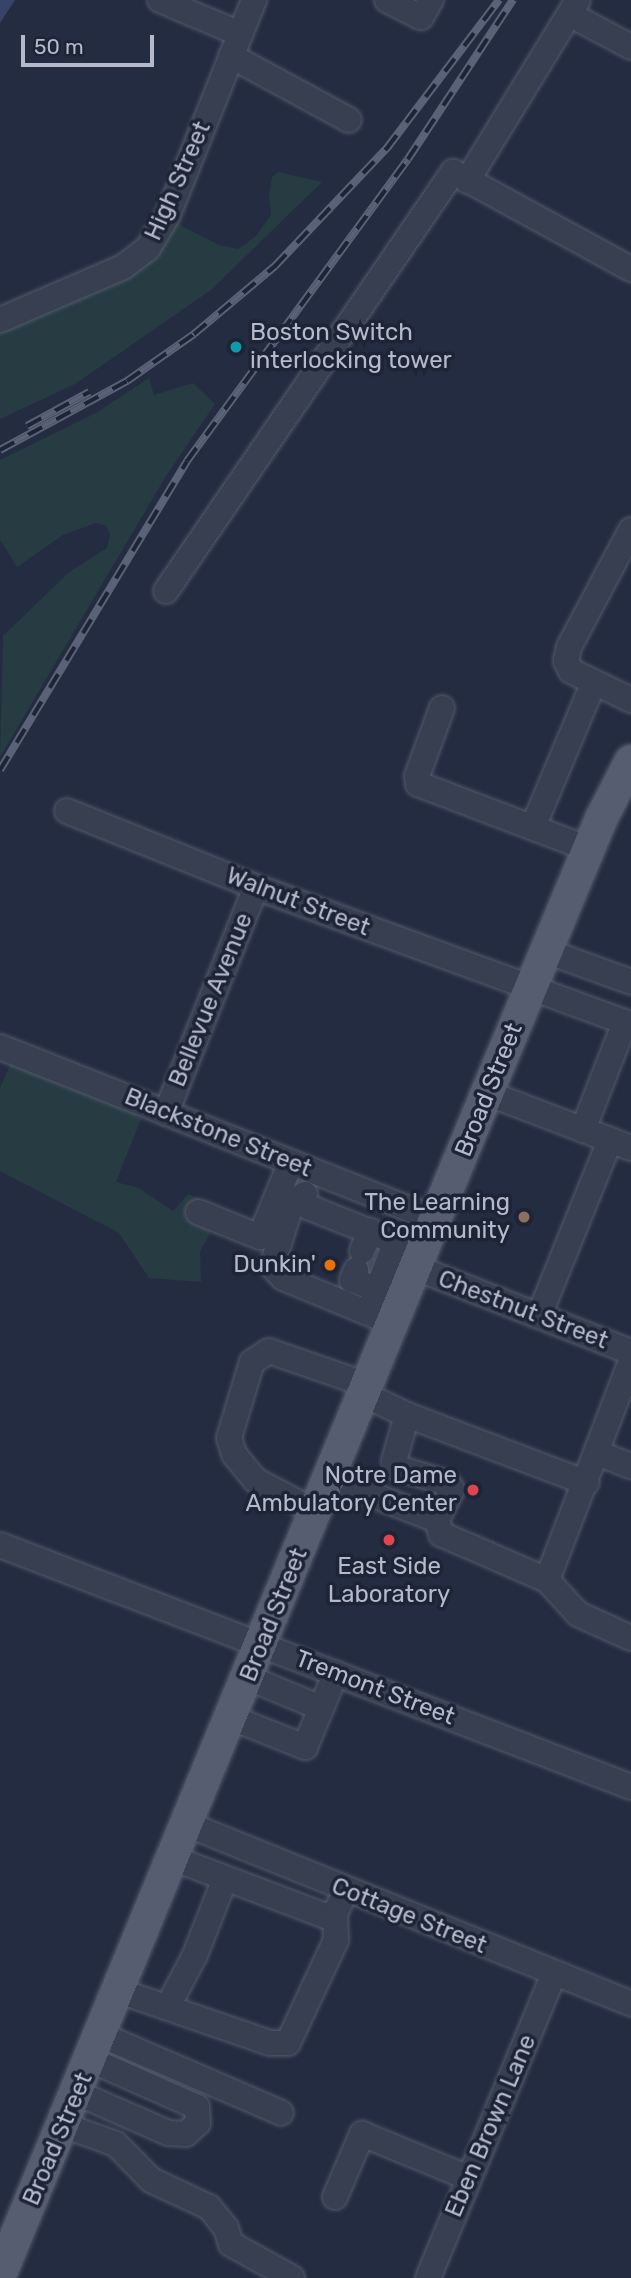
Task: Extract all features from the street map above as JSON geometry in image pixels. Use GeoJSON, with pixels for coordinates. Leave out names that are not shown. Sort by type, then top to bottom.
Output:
{"type":"FeatureCollection","features":[{"type":"Feature","properties":{"kind":"main road","name":"Broad Street"},"geometry":{"type":"LineString","coordinates":[[0,2275],[175,1859],[365,1390],[380,1318],[380,1260],[435,1219],[589,849],[622,799],[631,761]]}},
{"type":"Feature","properties":{"kind":"street"},"geometry":{"type":"LineString","coordinates":[[160,0],[236,45],[348,120]]}},
{"type":"Feature","properties":{"kind":"street","name":"High Street"},"geometry":{"type":"LineString","coordinates":[[0,320],[123,267],[148,248],[168,215],[254,0]]}},
{"type":"Feature","properties":{"kind":"street"},"geometry":{"type":"LineString","coordinates":[[387,0],[426,8]]}},
{"type":"Feature","properties":{"kind":"street"},"geometry":{"type":"LineString","coordinates":[[166,591],[460,176],[575,7],[631,47]]}},
{"type":"Feature","properties":{"kind":"street"},"geometry":{"type":"LineString","coordinates":[[460,176],[631,269]]}},
{"type":"Feature","properties":{"kind":"street"},"geometry":{"type":"LineString","coordinates":[[631,530],[569,647],[571,671],[631,700]]}},
{"type":"Feature","properties":{"kind":"street"},"geometry":{"type":"LineString","coordinates":[[533,827],[594,682]]}},
{"type":"Feature","properties":{"kind":"street"},"geometry":{"type":"LineString","coordinates":[[442,708],[417,776],[418,784],[589,849]]}},
{"type":"Feature","properties":{"kind":"street","name":"Walnut Street"},"geometry":{"type":"LineString","coordinates":[[67,811],[256,887],[530,990],[625,1022],[583,1130]]}},
{"type":"Feature","properties":{"kind":"street","name":"Bellevue Avenue"},"geometry":{"type":"LineString","coordinates":[[166,1113],[256,887]]}},
{"type":"Feature","properties":{"kind":"street"},"geometry":{"type":"LineString","coordinates":[[547,951],[631,982]]}},
{"type":"Feature","properties":{"kind":"street","name":"Blackstone Street"},"geometry":{"type":"LineString","coordinates":[[0,1047],[435,1219]]}},
{"type":"Feature","properties":{"kind":"street"},"geometry":{"type":"LineString","coordinates":[[487,1093],[620,1144],[539,1316]]}},
{"type":"Feature","properties":{"kind":"street"},"geometry":{"type":"LineString","coordinates":[[198,1212],[260,1237],[291,1162]]}},
{"type":"Feature","properties":{"kind":"street"},"geometry":{"type":"LineString","coordinates":[[314,1171],[307,1201],[292,1202],[272,1266],[282,1278],[380,1318],[380,1260],[394,1202]]}},
{"type":"Feature","properties":{"kind":"street","name":"Chestnut Street"},"geometry":{"type":"LineString","coordinates":[[307,1201],[380,1260],[539,1316],[631,1352]]}},
{"type":"Feature","properties":{"kind":"street"},"geometry":{"type":"LineString","coordinates":[[316,1512],[255,1480],[234,1454],[229,1438],[252,1362],[269,1351],[365,1390],[407,1415],[587,1483]]}},
{"type":"Feature","properties":{"kind":"street"},"geometry":{"type":"LineString","coordinates":[[547,1580],[587,1483],[631,1361]]}},
{"type":"Feature","properties":{"kind":"street"},"geometry":{"type":"LineString","coordinates":[[407,1415],[394,1461],[397,1468],[448,1483],[452,1490],[437,1521],[441,1534],[547,1580],[578,1614],[631,1639]]}},
{"type":"Feature","properties":{"kind":"street"},"geometry":{"type":"LineString","coordinates":[[598,1453],[631,1466]]}},
{"type":"Feature","properties":{"kind":"street"},"geometry":{"type":"LineString","coordinates":[[330,1478],[437,1521]]}},
{"type":"Feature","properties":{"kind":"street","name":"Tremont Street"},"geometry":{"type":"LineString","coordinates":[[0,1545],[631,1787]]}},
{"type":"Feature","properties":{"kind":"street"},"geometry":{"type":"LineString","coordinates":[[232,1718],[305,1747],[336,1673]]}},
{"type":"Feature","properties":{"kind":"street"},"geometry":{"type":"LineString","coordinates":[[249,1678],[321,1708]]}},
{"type":"Feature","properties":{"kind":"street","name":"Cottage Street"},"geometry":{"type":"LineString","coordinates":[[189,1825],[346,1891],[631,2004]]}},
{"type":"Feature","properties":{"kind":"street"},"geometry":{"type":"LineString","coordinates":[[175,1859],[326,1916],[335,1913]]}},
{"type":"Feature","properties":{"kind":"street"},"geometry":{"type":"LineString","coordinates":[[168,2006],[195,1955],[225,1879]]}},
{"type":"Feature","properties":{"kind":"street"},"geometry":{"type":"LineString","coordinates":[[119,1992],[168,2006],[271,2043],[288,2043],[336,1940],[335,1913],[346,1891]]}},
{"type":"Feature","properties":{"kind":"street","name":"Eben Brown Lane"},"geometry":{"type":"LineString","coordinates":[[428,2278],[554,1974]]}},
{"type":"Feature","properties":{"kind":"street"},"geometry":{"type":"LineString","coordinates":[[77,2093],[168,2133],[186,2134],[198,2123],[197,2108],[96,2047]]}},
{"type":"Feature","properties":{"kind":"street"},"geometry":{"type":"LineString","coordinates":[[96,2047],[281,2113]]}},
{"type":"Feature","properties":{"kind":"street"},"geometry":{"type":"LineString","coordinates":[[63,2126],[116,2144],[151,2180],[209,2207],[226,2228],[231,2244],[292,2278]]}},
{"type":"Feature","properties":{"kind":"street"},"geometry":{"type":"LineString","coordinates":[[335,2197],[362,2134],[469,2178]]}},
{"type":"Feature","properties":{"kind":"shaded area"},"geometry":{"type":"Polygon","coordinates":[[[278,172],[322,182],[211,290],[75,384],[0,419],[0,315],[125,258],[166,218],[219,245],[238,249],[255,237],[271,215],[269,196],[272,177],[278,172]]]}},
{"type":"Feature","properties":{"kind":"shaded area"},"geometry":{"type":"Polygon","coordinates":[[[149,378],[154,395],[193,383],[215,404],[166,476],[0,757],[3,636],[68,573],[107,548],[110,535],[106,526],[96,523],[63,535],[17,567],[0,540],[0,460],[96,413],[149,378]]]}},
{"type":"Feature","properties":{"kind":"shaded area"},"geometry":{"type":"Polygon","coordinates":[[[17,1049],[138,1096],[136,1117],[141,1119],[116,1182],[139,1188],[173,1211],[188,1194],[206,1202],[213,1228],[200,1252],[201,1282],[149,1278],[119,1233],[0,1171],[0,1088],[17,1049]]]}},
{"type":"Feature","properties":{"kind":"water"},"geometry":{"type":"Polygon","coordinates":[[[0,0],[15,0],[0,23],[0,0]]]}},
{"type":"Feature","properties":{"kind":"tunnel"},"geometry":{"type":"LineString","coordinates":[[366,1275],[373,1257]]}},
{"type":"Feature","properties":{"kind":"railway"},"geometry":{"type":"LineString","coordinates":[[0,450],[127,381],[194,334],[275,266],[387,148],[499,0]]}},
{"type":"Feature","properties":{"kind":"railway"},"geometry":{"type":"LineString","coordinates":[[0,770],[187,461],[408,159],[513,0]]}},
{"type":"Feature","properties":{"kind":"railway"},"geometry":{"type":"LineString","coordinates":[[27,426],[89,392]]}},
{"type":"Feature","properties":{"kind":"place","name":"Boston Switch interlocking tower"},"geometry":{"type":"Point","coordinates":[236,347]}},
{"type":"Feature","properties":{"kind":"place","name":"The Learning Community"},"geometry":{"type":"Point","coordinates":[524,1217]}},
{"type":"Feature","properties":{"kind":"place","name":"Dunkin'"},"geometry":{"type":"Point","coordinates":[330,1265]}},
{"type":"Feature","properties":{"kind":"place","name":"Notre Dame Ambulatory Center"},"geometry":{"type":"Point","coordinates":[473,1490]}},
{"type":"Feature","properties":{"kind":"place","name":"East Side Laboratory"},"geometry":{"type":"Point","coordinates":[389,1540]}}]}
